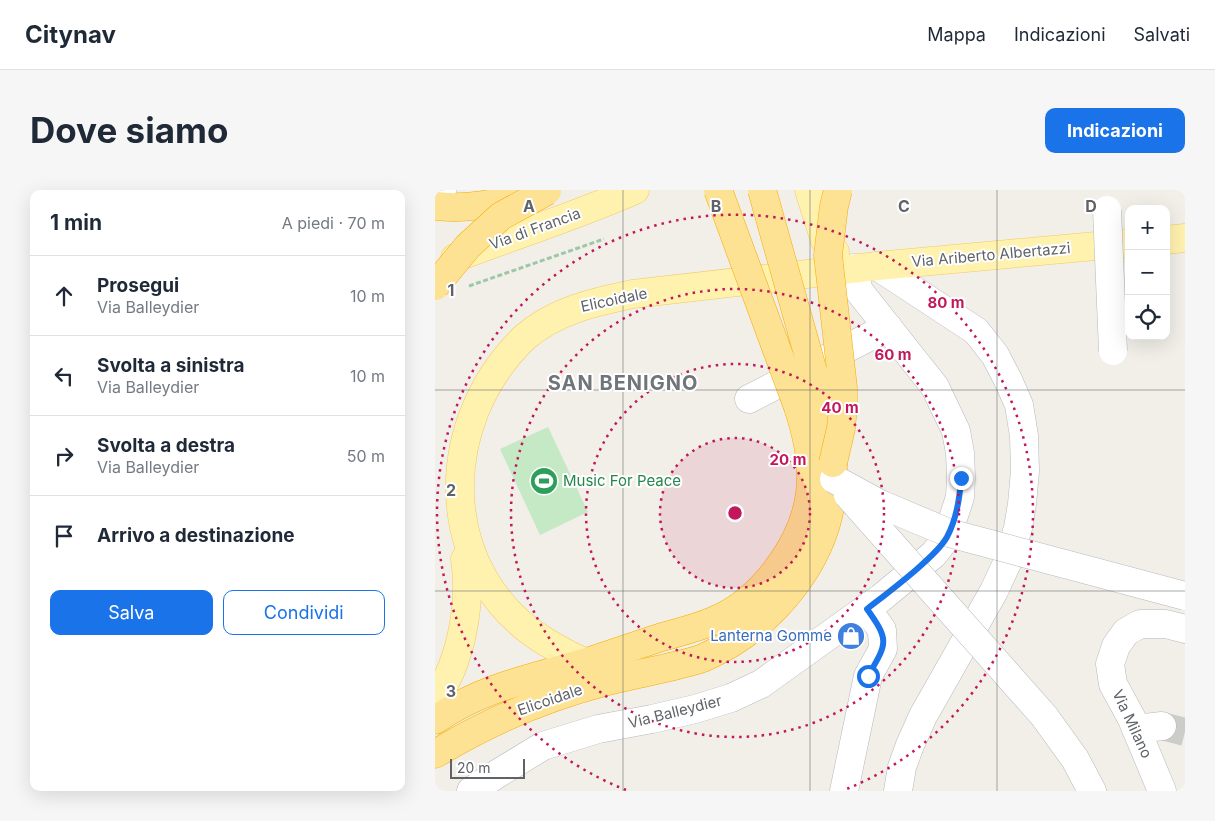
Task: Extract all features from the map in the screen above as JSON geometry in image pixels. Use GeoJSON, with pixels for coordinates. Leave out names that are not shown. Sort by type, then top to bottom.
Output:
{"type":"FeatureCollection","features":[{"type":"Feature","properties":{"kind":"highway"},"geometry":{"type":"LineString","coordinates":[[587,662],[714,621],[739,607],[781,565],[801,528],[806,513],[811,478],[807,434],[799,407],[718,190]]}},
{"type":"Feature","properties":{"kind":"highway","name":"Elicoidale"},"geometry":{"type":"LineString","coordinates":[[435,754],[466,735],[528,706],[570,691],[702,658],[735,640],[769,616],[783,601],[809,562],[818,544],[832,499],[833,471],[830,430],[763,190]]}},
{"type":"Feature","properties":{"kind":"highway"},"geometry":{"type":"LineString","coordinates":[[833,471],[843,407],[843,388],[828,255],[833,206],[838,190]]}},
{"type":"Feature","properties":{"kind":"highway"},"geometry":{"type":"LineString","coordinates":[[435,206],[495,204],[549,191]]}},
{"type":"Feature","properties":{"kind":"highway"},"geometry":{"type":"LineString","coordinates":[[435,286],[468,246],[501,216],[549,191]]}},
{"type":"Feature","properties":{"kind":"highway","name":"Elicoidale"},"geometry":{"type":"LineString","coordinates":[[438,715],[499,687],[538,674],[587,662]]}},
{"type":"Feature","properties":{"kind":"main road","name":"Via di Francia"},"geometry":{"type":"LineString","coordinates":[[435,266],[523,232],[593,209],[635,190]]}},
{"type":"Feature","properties":{"kind":"main road","name":"Via Balleydier"},"geometry":{"type":"LineString","coordinates":[[809,190],[825,240],[865,267]]}},
{"type":"Feature","properties":{"kind":"main road","name":"Via Ariberto Albertazzi"},"geometry":{"type":"LineString","coordinates":[[865,267],[1125,243]]}},
{"type":"Feature","properties":{"kind":"main road","name":"Elicoidale"},"geometry":{"type":"LineString","coordinates":[[673,666],[613,668],[587,662],[563,652],[527,631],[505,612],[485,589],[463,542],[454,494],[454,469],[457,446],[463,424],[473,401],[487,378],[506,355],[525,337],[549,322],[597,301],[633,294],[865,267]]}},
{"type":"Feature","properties":{"kind":"main road"},"geometry":{"type":"LineString","coordinates":[[438,715],[465,620],[468,593],[463,542]]}},
{"type":"Feature","properties":{"kind":"main road"},"geometry":{"type":"LineString","coordinates":[[438,715],[470,667],[482,621],[485,589]]}},
{"type":"Feature","properties":{"kind":"street"},"geometry":{"type":"LineString","coordinates":[[435,193],[442,190]]}},
{"type":"Feature","properties":{"kind":"street"},"geometry":{"type":"LineString","coordinates":[[1107,210],[1113,351]]}},
{"type":"Feature","properties":{"kind":"street"},"geometry":{"type":"LineString","coordinates":[[865,267],[976,331],[995,355],[1009,382],[1019,405],[1024,436],[1025,471],[1019,528],[1007,563],[909,745],[902,767],[898,791]]}},
{"type":"Feature","properties":{"kind":"street","name":"Via Balleydier"},"geometry":{"type":"LineString","coordinates":[[471,791],[543,746],[598,729],[652,719],[731,698],[761,684],[867,609],[933,554],[947,538],[960,497],[960,453],[956,432],[935,387],[859,291],[865,267]]}},
{"type":"Feature","properties":{"kind":"street"},"geometry":{"type":"LineString","coordinates":[[749,399],[888,327]]}},
{"type":"Feature","properties":{"kind":"street"},"geometry":{"type":"LineString","coordinates":[[833,471],[879,504],[949,532],[1185,596]]}},
{"type":"Feature","properties":{"kind":"street"},"geometry":{"type":"LineString","coordinates":[[833,471],[1044,716],[1075,760],[1092,791]]}},
{"type":"Feature","properties":{"kind":"street"},"geometry":{"type":"LineString","coordinates":[[844,791],[868,676],[883,649],[882,630],[867,609]]}},
{"type":"Feature","properties":{"kind":"street","name":"Via Milano"},"geometry":{"type":"LineString","coordinates":[[1162,791],[1149,728],[1113,684],[1110,664],[1116,646],[1126,632],[1140,624],[1166,624],[1185,629]]}},
{"type":"Feature","properties":{"kind":"path"},"geometry":{"type":"LineString","coordinates":[[467,287],[604,239]]}},
{"type":"Feature","properties":{"kind":"green space","name":"Music For Peace"},"geometry":{"type":"Polygon","coordinates":[[[548,427],[588,512],[540,535],[500,449],[548,427]]]}},
{"type":"Feature","properties":{"kind":"tunnel"},"geometry":{"type":"LineString","coordinates":[[1162,726],[1185,732]]}},
{"type":"Feature","properties":{"kind":"place","name":"Music For Peace"},"geometry":{"type":"Point","coordinates":[544,481]}},
{"type":"Feature","properties":{"kind":"place","name":"Lanterna Gomme"},"geometry":{"type":"Point","coordinates":[851,636]}},
{"type":"Feature","properties":{"kind":"district","name":"SAN BENIGNO"},"geometry":{"type":"Point","coordinates":[623,383]}},
{"type":"Feature","properties":{"kind":"route"},"geometry":{"type":"LineString","coordinates":[[868,676],[883,649],[882,630],[867,609],[933,554],[947,538],[960,497],[961,478]]}}]}
